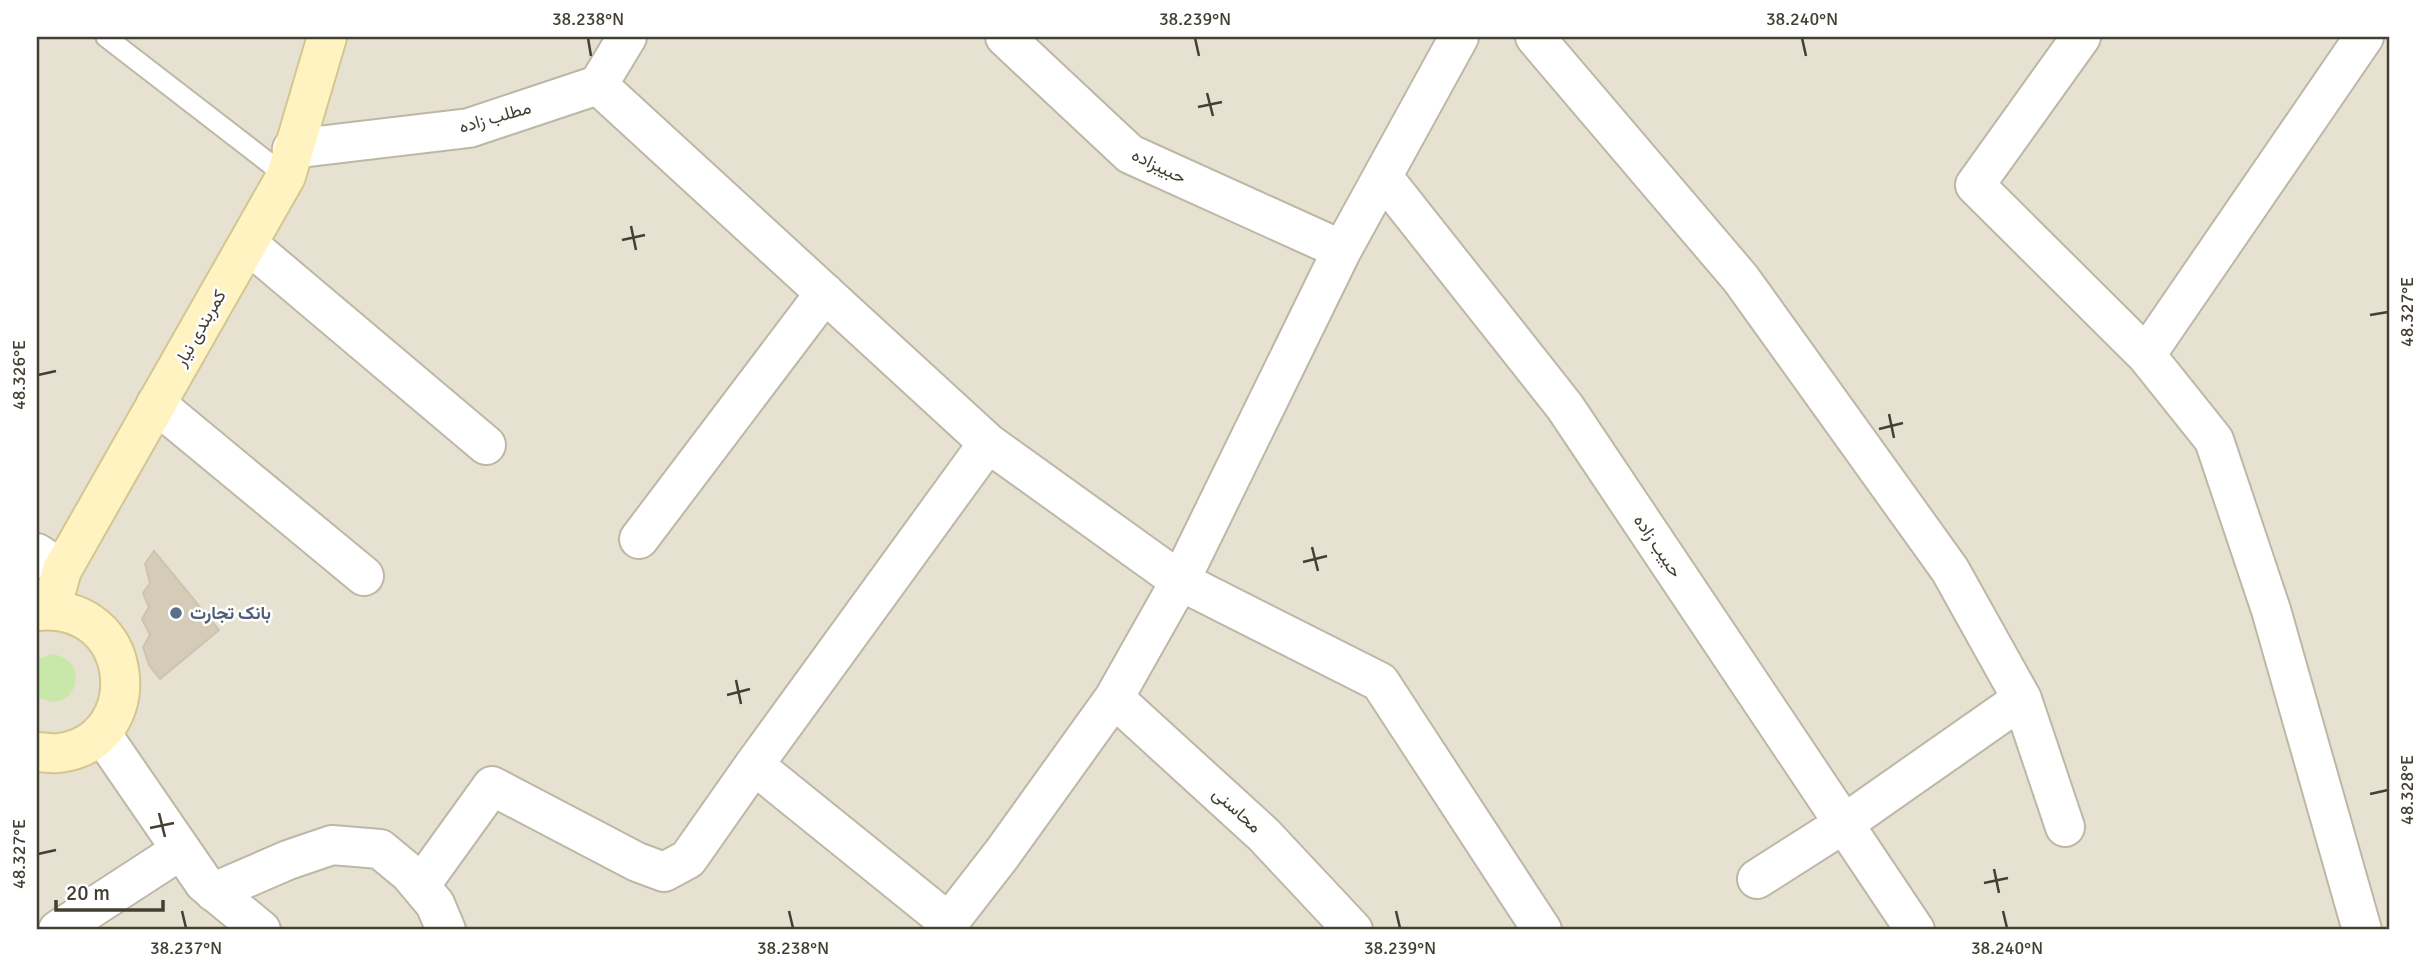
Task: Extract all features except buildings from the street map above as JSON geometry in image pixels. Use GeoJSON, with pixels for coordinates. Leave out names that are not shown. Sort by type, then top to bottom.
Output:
{"type":"FeatureCollection","features":[{"type":"Feature","properties":{"kind":"main road","name":"کمربندی نیار"},"geometry":{"type":"LineString","coordinates":[[44,610],[49,561],[156,404],[248,244],[289,163],[327,37]]}},
{"type":"Feature","properties":{"kind":"main road"},"geometry":{"type":"LineString","coordinates":[[37,752],[59,753],[81,746],[100,733],[114,713],[121,690],[120,666],[111,644],[95,626],[74,614],[44,610]]}},
{"type":"Feature","properties":{"kind":"street"},"geometry":{"type":"LineString","coordinates":[[626,37],[598,85],[988,443],[1180,581],[1380,682],[1542,930]]}},
{"type":"Feature","properties":{"kind":"street","name":"حبیبزاده"},"geometry":{"type":"LineString","coordinates":[[1005,37],[1130,155],[1342,250]]}},
{"type":"Feature","properties":{"kind":"street"},"geometry":{"type":"LineString","coordinates":[[754,765],[945,926],[1002,854],[1114,698],[1180,581],[1342,250],[1459,37]]}},
{"type":"Feature","properties":{"kind":"street"},"geometry":{"type":"LineString","coordinates":[[1535,37],[1741,279],[1950,570],[2022,699],[2065,827]]}},
{"type":"Feature","properties":{"kind":"street"},"geometry":{"type":"LineString","coordinates":[[2081,37],[1975,185],[2146,355],[2214,440],[2271,610],[2362,930]]}},
{"type":"Feature","properties":{"kind":"street"},"geometry":{"type":"LineString","coordinates":[[2146,355],[2364,37]]}},
{"type":"Feature","properties":{"kind":"street","name":"مطلب زاده"},"geometry":{"type":"LineString","coordinates":[[289,163],[469,128],[598,85]]}},
{"type":"Feature","properties":{"kind":"street","name":"حبیب زاده"},"geometry":{"type":"LineString","coordinates":[[1383,177],[1564,407],[1915,930]]}},
{"type":"Feature","properties":{"kind":"street"},"geometry":{"type":"LineString","coordinates":[[248,244],[486,445]]}},
{"type":"Feature","properties":{"kind":"street"},"geometry":{"type":"LineString","coordinates":[[639,539],[825,293]]}},
{"type":"Feature","properties":{"kind":"street"},"geometry":{"type":"LineString","coordinates":[[156,404],[364,576]]}},
{"type":"Feature","properties":{"kind":"street"},"geometry":{"type":"LineString","coordinates":[[420,886],[492,786],[637,862],[664,872],[688,859],[988,443]]}},
{"type":"Feature","properties":{"kind":"street","name":"محاسنی"},"geometry":{"type":"LineString","coordinates":[[1114,698],[1264,835],[1353,930]]}},
{"type":"Feature","properties":{"kind":"street"},"geometry":{"type":"LineString","coordinates":[[1757,879],[1844,823],[2022,699]]}},
{"type":"Feature","properties":{"kind":"street"},"geometry":{"type":"LineString","coordinates":[[100,733],[204,883],[261,930]]}},
{"type":"Feature","properties":{"kind":"street"},"geometry":{"type":"LineString","coordinates":[[214,892],[288,860],[332,845],[380,849],[409,873],[435,904],[446,930]]}},
{"type":"Feature","properties":{"kind":"street"},"geometry":{"type":"LineString","coordinates":[[58,930],[181,850]]}},
{"type":"Feature","properties":{"kind":"lane"},"geometry":{"type":"LineString","coordinates":[[107,37],[289,163]]}},
{"type":"Feature","properties":{"kind":"shaded area"},"geometry":{"type":"Polygon","coordinates":[[[37,37],[2389,37],[2389,930],[37,930],[37,37]]]}},
{"type":"Feature","properties":{"kind":"green space"},"geometry":{"type":"Polygon","coordinates":[[[51,654],[65,659],[73,666],[76,676],[69,695],[61,700],[50,701],[37,696],[37,660],[51,654]]]}},
{"type":"Feature","properties":{"kind":"place","name":"بانک تجارت"},"geometry":{"type":"Point","coordinates":[176,613]}}]}
